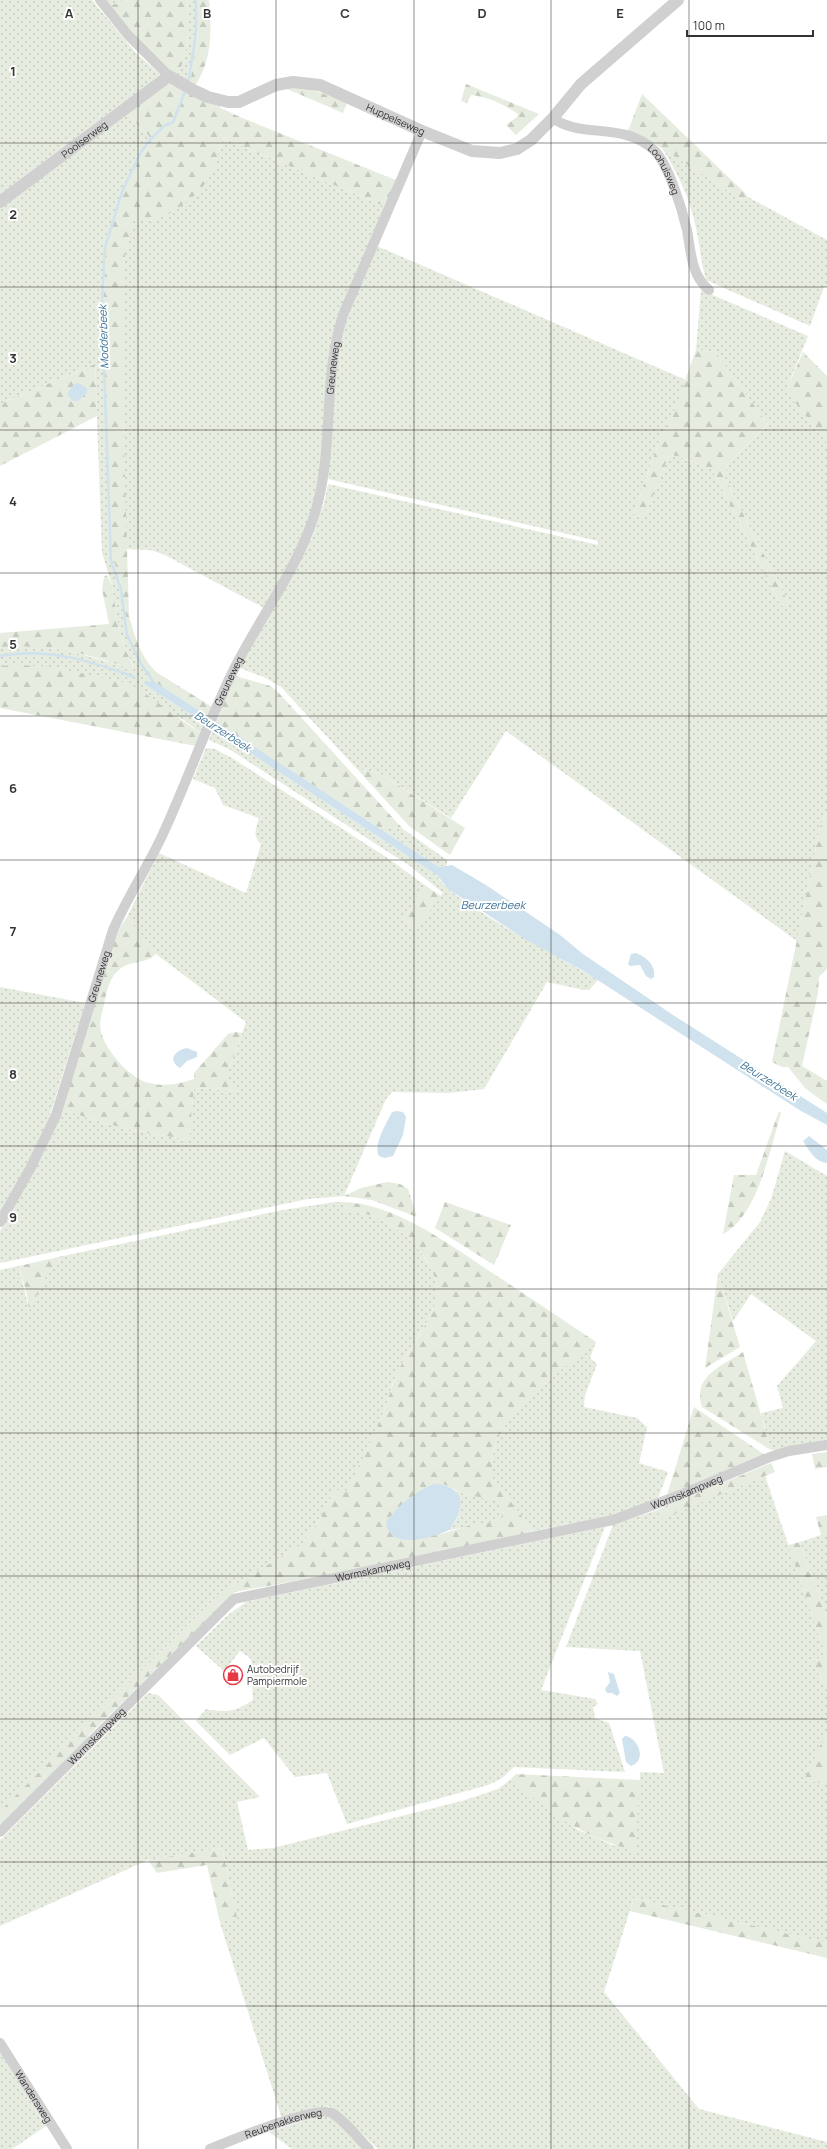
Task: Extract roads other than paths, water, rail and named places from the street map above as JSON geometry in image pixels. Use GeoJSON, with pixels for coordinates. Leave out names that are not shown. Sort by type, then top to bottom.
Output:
{"type":"FeatureCollection","features":[{"type":"Feature","properties":{"kind":"street","name":"Huppelseweg"},"geometry":{"type":"LineString","coordinates":[[100,0],[128,34],[169,76],[180,84],[208,97],[228,102],[239,102],[276,85],[293,82],[320,85],[422,131],[472,151],[500,153],[522,146],[531,140],[553,118],[581,84],[678,0]]}},
{"type":"Feature","properties":{"kind":"street","name":"Poolserweg"},"geometry":{"type":"LineString","coordinates":[[0,202],[169,76]]}},
{"type":"Feature","properties":{"kind":"street","name":"Loohuisweg"},"geometry":{"type":"LineString","coordinates":[[553,118],[561,124],[623,133],[643,142],[655,151],[664,164],[676,196],[686,227],[695,272],[700,283],[709,290]]}},
{"type":"Feature","properties":{"kind":"street","name":"Greuneweg"},"geometry":{"type":"LineString","coordinates":[[0,1222],[33,1163],[56,1115],[113,930],[120,912],[152,859],[235,667],[304,544],[312,521],[326,461],[329,393],[336,336],[422,131]]}},
{"type":"Feature","properties":{"kind":"street","name":"Wormskampweg"},"geometry":{"type":"LineString","coordinates":[[0,1832],[234,1599],[613,1520],[680,1495],[770,1457],[789,1451],[827,1445]]}},
{"type":"Feature","properties":{"kind":"street","name":"Wandersweg"},"geometry":{"type":"LineString","coordinates":[[0,2043],[67,2149]]}},
{"type":"Feature","properties":{"kind":"street","name":"Reubenakkerweg"},"geometry":{"type":"LineString","coordinates":[[210,2149],[305,2114],[324,2110],[333,2113],[369,2149]]}},
{"type":"Feature","properties":{"kind":"water"},"geometry":{"type":"Polygon","coordinates":[[[78,383],[87,388],[87,393],[78,401],[73,401],[67,394],[74,384],[78,383]]]}},
{"type":"Feature","properties":{"kind":"water","name":"Beurzerbeek"},"geometry":{"type":"Polygon","coordinates":[[[145,681],[155,682],[439,867],[452,865],[486,885],[560,935],[583,954],[673,1015],[827,1113],[827,1125],[801,1111],[582,970],[528,941],[448,889],[437,875],[144,684],[145,681]]]}},
{"type":"Feature","properties":{"kind":"water"},"geometry":{"type":"Polygon","coordinates":[[[636,953],[647,959],[652,965],[654,977],[651,979],[646,976],[640,965],[630,966],[628,964],[631,954],[636,953]]]}},
{"type":"Feature","properties":{"kind":"water"},"geometry":{"type":"Polygon","coordinates":[[[187,1048],[197,1052],[197,1057],[187,1061],[180,1068],[174,1062],[174,1056],[179,1051],[187,1048]]]}},
{"type":"Feature","properties":{"kind":"water"},"geometry":{"type":"Polygon","coordinates":[[[392,1112],[403,1112],[406,1117],[403,1135],[393,1156],[385,1158],[379,1156],[379,1140],[392,1112]]]}},
{"type":"Feature","properties":{"kind":"water"},"geometry":{"type":"Polygon","coordinates":[[[809,1136],[827,1150],[827,1163],[816,1158],[803,1141],[809,1136]]]}},
{"type":"Feature","properties":{"kind":"water"},"geometry":{"type":"Polygon","coordinates":[[[434,1484],[445,1485],[457,1493],[460,1500],[460,1506],[455,1522],[449,1530],[422,1539],[412,1540],[395,1537],[389,1531],[386,1522],[407,1500],[434,1484]]]}},
{"type":"Feature","properties":{"kind":"water"},"geometry":{"type":"Polygon","coordinates":[[[608,1672],[614,1674],[620,1693],[617,1696],[612,1693],[607,1693],[605,1689],[610,1682],[608,1672]]]}},
{"type":"Feature","properties":{"kind":"water"},"geometry":{"type":"Polygon","coordinates":[[[625,1736],[634,1741],[640,1755],[636,1763],[631,1766],[626,1762],[622,1739],[625,1736]]]}},
{"type":"Feature","properties":{"kind":"waterway","name":"Modderbeek"},"geometry":{"type":"LineString","coordinates":[[188,83],[196,35],[196,0]]}},
{"type":"Feature","properties":{"kind":"waterway","name":"Modderbeek"},"geometry":{"type":"LineString","coordinates":[[155,684],[141,664],[127,635],[121,589],[111,561],[102,307],[105,248],[122,192],[140,154],[148,142],[164,126],[173,122],[186,89]]}},
{"type":"Feature","properties":{"kind":"waterway","name":"Beurzerbeek"},"geometry":{"type":"LineString","coordinates":[[0,656],[34,653],[52,654],[85,661],[134,677]]}},
{"type":"Feature","properties":{"kind":"place","name":"Autobedrijf Pampiermole"},"geometry":{"type":"Point","coordinates":[233,1675]}}]}
